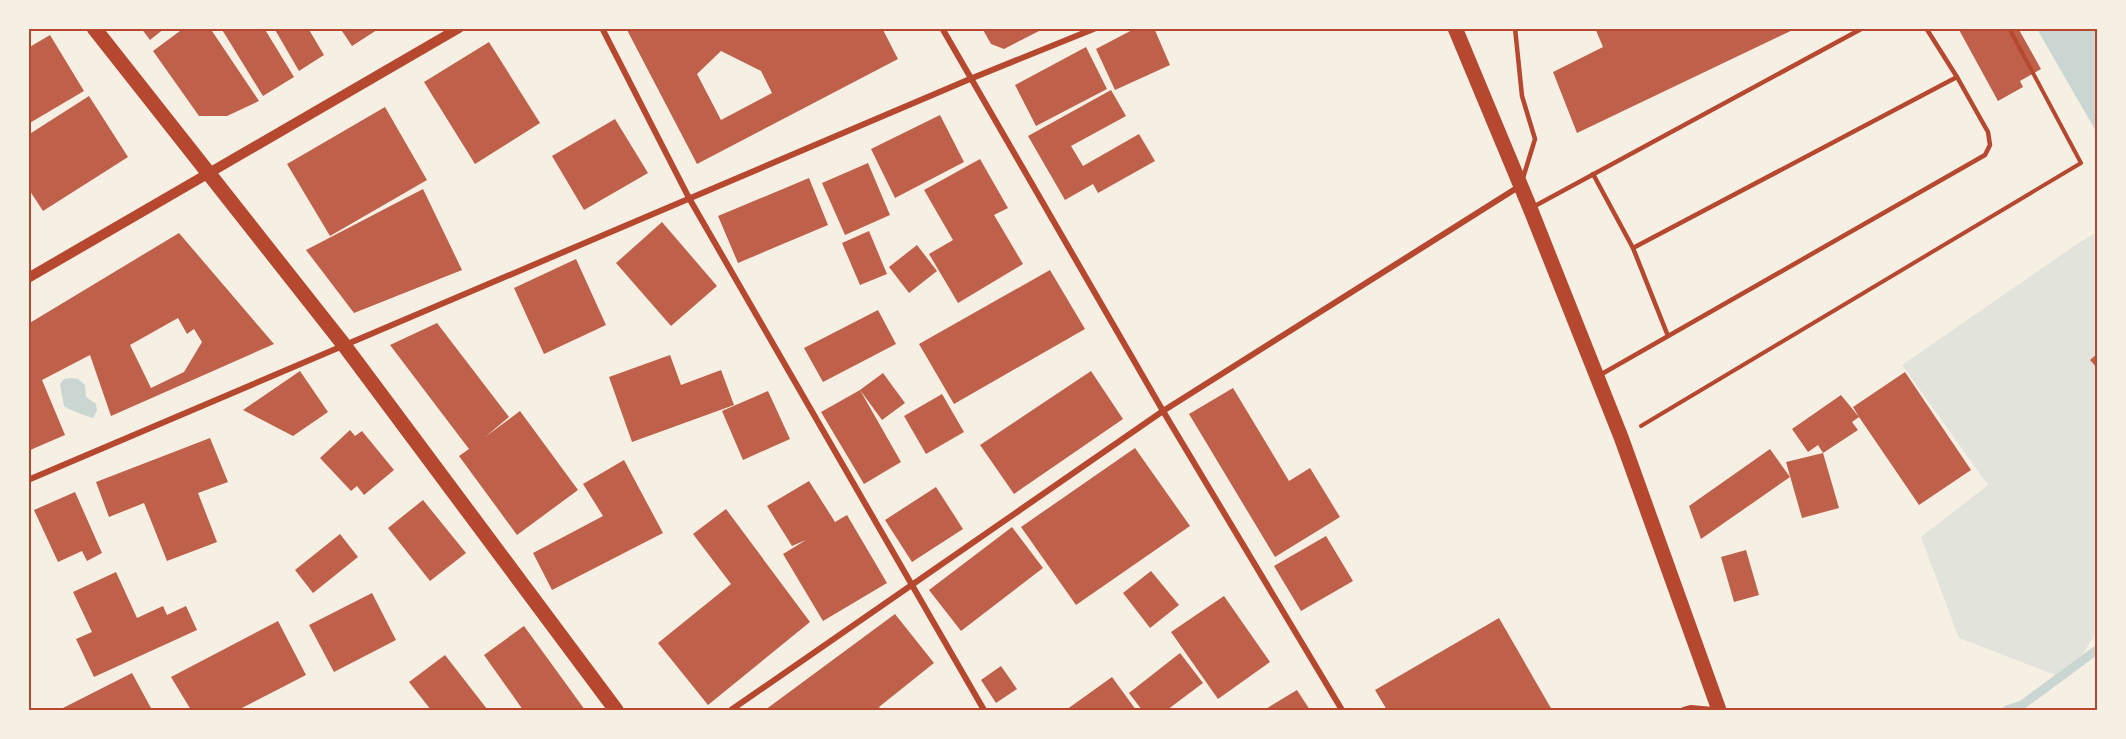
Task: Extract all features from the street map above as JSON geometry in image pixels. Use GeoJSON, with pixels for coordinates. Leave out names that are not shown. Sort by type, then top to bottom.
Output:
{"type":"FeatureCollection","features":[{"type":"Feature","properties":{"kind":"main road"},"geometry":{"type":"LineString","coordinates":[[93,28],[344,345],[616,711]]}},
{"type":"Feature","properties":{"kind":"main road"},"geometry":{"type":"LineString","coordinates":[[1455,28],[1530,208],[1621,438],[1719,711]]}},
{"type":"Feature","properties":{"kind":"street"},"geometry":{"type":"LineString","coordinates":[[28,278],[459,28]]}},
{"type":"Feature","properties":{"kind":"street"},"geometry":{"type":"LineString","coordinates":[[602,28],[689,198],[984,711]]}},
{"type":"Feature","properties":{"kind":"street"},"geometry":{"type":"LineString","coordinates":[[942,28],[1163,411],[1342,711]]}},
{"type":"Feature","properties":{"kind":"street"},"geometry":{"type":"LineString","coordinates":[[28,480],[970,78],[1096,28]]}},
{"type":"Feature","properties":{"kind":"street"},"geometry":{"type":"LineString","coordinates":[[731,711],[1163,411],[1520,186]]}},
{"type":"Feature","properties":{"kind":"street"},"geometry":{"type":"LineString","coordinates":[[1684,711],[1691,708],[1713,711]]}},
{"type":"Feature","properties":{"kind":"lane"},"geometry":{"type":"LineString","coordinates":[[1515,28],[1521,96],[1535,139],[1520,186]]}},
{"type":"Feature","properties":{"kind":"lane"},"geometry":{"type":"LineString","coordinates":[[1530,208],[1863,28]]}},
{"type":"Feature","properties":{"kind":"lane"},"geometry":{"type":"LineString","coordinates":[[1597,376],[1985,155],[1990,145],[1988,132],[1926,28]]}},
{"type":"Feature","properties":{"kind":"lane"},"geometry":{"type":"LineString","coordinates":[[1633,248],[1957,77]]}},
{"type":"Feature","properties":{"kind":"lane"},"geometry":{"type":"LineString","coordinates":[[1593,174],[1633,248],[1668,336]]}},
{"type":"Feature","properties":{"kind":"path"},"geometry":{"type":"LineString","coordinates":[[1621,438],[2082,163],[2009,28]]}},
{"type":"Feature","properties":{"kind":"shaded area"},"geometry":{"type":"Polygon","coordinates":[[[2037,29],[2097,29],[2097,133],[2037,29]]]}},
{"type":"Feature","properties":{"kind":"shaded area"},"geometry":{"type":"Polygon","coordinates":[[[2097,232],[2097,632],[2066,679],[1959,638],[1921,537],[1988,485],[1902,365],[2097,232]]]}},
{"type":"Feature","properties":{"kind":"shaded area"},"geometry":{"type":"Polygon","coordinates":[[[64,379],[78,379],[85,385],[86,397],[96,404],[97,411],[93,418],[64,406],[60,384],[64,379]]]}},
{"type":"Feature","properties":{"kind":"building"},"geometry":{"type":"Polygon","coordinates":[[[141,28],[165,28],[150,40],[141,28]]]}},
{"type":"Feature","properties":{"kind":"building"},"geometry":{"type":"Polygon","coordinates":[[[184,28],[210,28],[259,101],[227,116],[199,116],[153,51],[184,28]]]}},
{"type":"Feature","properties":{"kind":"building"},"geometry":{"type":"Polygon","coordinates":[[[221,28],[264,28],[294,77],[263,96],[221,28]]]}},
{"type":"Feature","properties":{"kind":"building"},"geometry":{"type":"Polygon","coordinates":[[[274,28],[308,28],[324,55],[299,71],[274,28]]]}},
{"type":"Feature","properties":{"kind":"building"},"geometry":{"type":"Polygon","coordinates":[[[340,28],[380,28],[352,46],[340,28]]]}},
{"type":"Feature","properties":{"kind":"building"},"geometry":{"type":"Polygon","coordinates":[[[626,28],[882,28],[898,59],[697,164],[626,28]],[[721,51],[697,74],[721,120],[772,93],[761,71],[721,51]]]}},
{"type":"Feature","properties":{"kind":"building"},"geometry":{"type":"Polygon","coordinates":[[[982,28],[1045,28],[1004,49],[991,44],[982,28]]]}},
{"type":"Feature","properties":{"kind":"building"},"geometry":{"type":"Polygon","coordinates":[[[1136,28],[1154,28],[1170,65],[1115,90],[1096,49],[1136,28]]]}},
{"type":"Feature","properties":{"kind":"building"},"geometry":{"type":"Polygon","coordinates":[[[1595,28],[1797,28],[1577,133],[1553,72],[1603,47],[1595,28]]]}},
{"type":"Feature","properties":{"kind":"building"},"geometry":{"type":"Polygon","coordinates":[[[1958,28],[2018,28],[2041,69],[2020,81],[2023,87],[1998,101],[1958,28]]]}},
{"type":"Feature","properties":{"kind":"building"},"geometry":{"type":"Polygon","coordinates":[[[50,35],[84,91],[28,124],[28,48],[50,35]]]}},
{"type":"Feature","properties":{"kind":"building"},"geometry":{"type":"Polygon","coordinates":[[[489,42],[540,123],[475,164],[424,82],[489,42]]]}},
{"type":"Feature","properties":{"kind":"building"},"geometry":{"type":"Polygon","coordinates":[[[1086,47],[1107,89],[1036,126],[1015,85],[1086,47]]]}},
{"type":"Feature","properties":{"kind":"building"},"geometry":{"type":"Polygon","coordinates":[[[1111,90],[1126,116],[1071,146],[1083,166],[1139,134],[1155,161],[1098,193],[1093,184],[1065,200],[1028,136],[1111,90]]]}},
{"type":"Feature","properties":{"kind":"building"},"geometry":{"type":"Polygon","coordinates":[[[89,96],[128,157],[43,211],[28,188],[28,135],[89,96]]]}},
{"type":"Feature","properties":{"kind":"building"},"geometry":{"type":"Polygon","coordinates":[[[385,107],[427,180],[330,236],[287,164],[385,107]]]}},
{"type":"Feature","properties":{"kind":"building"},"geometry":{"type":"Polygon","coordinates":[[[940,115],[964,162],[895,198],[871,149],[940,115]]]}},
{"type":"Feature","properties":{"kind":"building"},"geometry":{"type":"Polygon","coordinates":[[[615,119],[648,173],[584,210],[552,156],[615,119]]]}},
{"type":"Feature","properties":{"kind":"building"},"geometry":{"type":"Polygon","coordinates":[[[980,159],[1008,208],[994,215],[1023,264],[958,303],[929,254],[953,240],[924,190],[980,159]]]}},
{"type":"Feature","properties":{"kind":"building"},"geometry":{"type":"Polygon","coordinates":[[[868,163],[890,215],[845,235],[822,183],[868,163]]]}},
{"type":"Feature","properties":{"kind":"building"},"geometry":{"type":"Polygon","coordinates":[[[809,178],[828,225],[738,263],[718,216],[809,178]]]}},
{"type":"Feature","properties":{"kind":"building"},"geometry":{"type":"Polygon","coordinates":[[[423,189],[462,270],[354,313],[306,250],[423,189]]]}},
{"type":"Feature","properties":{"kind":"building"},"geometry":{"type":"Polygon","coordinates":[[[662,222],[717,286],[671,326],[616,263],[662,222]]]}},
{"type":"Feature","properties":{"kind":"building"},"geometry":{"type":"Polygon","coordinates":[[[869,231],[887,274],[860,285],[842,243],[869,231]]]}},
{"type":"Feature","properties":{"kind":"building"},"geometry":{"type":"Polygon","coordinates":[[[179,233],[274,344],[111,416],[90,355],[42,380],[65,435],[28,451],[28,324],[179,233]],[[178,318],[130,345],[151,388],[184,372],[202,342],[194,329],[187,334],[178,318]]]}},
{"type":"Feature","properties":{"kind":"building"},"geometry":{"type":"Polygon","coordinates":[[[917,245],[937,271],[909,293],[889,267],[917,245]]]}},
{"type":"Feature","properties":{"kind":"building"},"geometry":{"type":"Polygon","coordinates":[[[576,259],[606,325],[544,354],[514,288],[576,259]]]}},
{"type":"Feature","properties":{"kind":"building"},"geometry":{"type":"Polygon","coordinates":[[[1050,270],[1085,329],[954,404],[919,344],[1050,270]]]}},
{"type":"Feature","properties":{"kind":"building"},"geometry":{"type":"Polygon","coordinates":[[[878,310],[896,344],[823,382],[804,348],[878,310]]]}},
{"type":"Feature","properties":{"kind":"building"},"geometry":{"type":"Polygon","coordinates":[[[437,323],[509,417],[485,437],[520,411],[578,490],[517,535],[459,456],[469,449],[390,345],[437,323]]]}},
{"type":"Feature","properties":{"kind":"building"},"geometry":{"type":"Polygon","coordinates":[[[2098,353],[2098,369],[2090,360],[2098,353]]]}},
{"type":"Feature","properties":{"kind":"building"},"geometry":{"type":"Polygon","coordinates":[[[670,355],[681,385],[721,370],[734,405],[632,442],[609,377],[670,355]]]}},
{"type":"Feature","properties":{"kind":"building"},"geometry":{"type":"Polygon","coordinates":[[[300,371],[328,412],[293,436],[243,410],[300,371]]]}},
{"type":"Feature","properties":{"kind":"building"},"geometry":{"type":"Polygon","coordinates":[[[1091,371],[1123,419],[1014,494],[980,445],[1091,371]]]}},
{"type":"Feature","properties":{"kind":"building"},"geometry":{"type":"Polygon","coordinates":[[[1905,372],[1971,470],[1919,505],[1853,407],[1905,372]]]}},
{"type":"Feature","properties":{"kind":"building"},"geometry":{"type":"Polygon","coordinates":[[[883,373],[905,403],[882,420],[860,390],[883,373]]]}},
{"type":"Feature","properties":{"kind":"building"},"geometry":{"type":"Polygon","coordinates":[[[1233,388],[1289,481],[1310,468],[1340,517],[1275,557],[1189,414],[1233,388]]]}},
{"type":"Feature","properties":{"kind":"building"},"geometry":{"type":"Polygon","coordinates":[[[860,390],[901,462],[864,484],[821,412],[860,390]]]}},
{"type":"Feature","properties":{"kind":"building"},"geometry":{"type":"Polygon","coordinates":[[[768,391],[790,439],[743,460],[722,411],[768,391]]]}},
{"type":"Feature","properties":{"kind":"building"},"geometry":{"type":"Polygon","coordinates":[[[942,394],[964,432],[926,454],[904,416],[942,394]]]}},
{"type":"Feature","properties":{"kind":"building"},"geometry":{"type":"Polygon","coordinates":[[[1841,395],[1859,417],[1852,422],[1858,430],[1823,453],[1818,445],[1808,452],[1792,429],[1841,395]]]}},
{"type":"Feature","properties":{"kind":"building"},"geometry":{"type":"Polygon","coordinates":[[[350,430],[355,436],[362,431],[394,470],[364,495],[357,486],[351,491],[320,458],[350,430]]]}},
{"type":"Feature","properties":{"kind":"building"},"geometry":{"type":"Polygon","coordinates":[[[210,438],[228,482],[198,493],[217,542],[167,561],[144,503],[109,517],[96,482],[210,438]]]}},
{"type":"Feature","properties":{"kind":"building"},"geometry":{"type":"Polygon","coordinates":[[[1135,448],[1190,526],[1076,605],[1021,527],[1135,448]]]}},
{"type":"Feature","properties":{"kind":"building"},"geometry":{"type":"Polygon","coordinates":[[[1770,449],[1790,477],[1701,539],[1689,506],[1770,449]]]}},
{"type":"Feature","properties":{"kind":"building"},"geometry":{"type":"Polygon","coordinates":[[[1823,453],[1839,508],[1802,518],[1786,462],[1823,453]]]}},
{"type":"Feature","properties":{"kind":"building"},"geometry":{"type":"Polygon","coordinates":[[[624,460],[663,533],[552,590],[533,553],[603,516],[583,484],[624,460]]]}},
{"type":"Feature","properties":{"kind":"building"},"geometry":{"type":"Polygon","coordinates":[[[809,481],[835,522],[847,515],[887,583],[823,621],[783,554],[806,540],[792,546],[767,506],[809,481]]]}},
{"type":"Feature","properties":{"kind":"building"},"geometry":{"type":"Polygon","coordinates":[[[936,487],[963,529],[912,562],[885,520],[936,487]]]}},
{"type":"Feature","properties":{"kind":"building"},"geometry":{"type":"Polygon","coordinates":[[[75,492],[102,553],[87,561],[82,551],[58,562],[34,510],[75,492]]]}},
{"type":"Feature","properties":{"kind":"building"},"geometry":{"type":"Polygon","coordinates":[[[423,500],[466,553],[430,581],[388,528],[423,500]]]}},
{"type":"Feature","properties":{"kind":"building"},"geometry":{"type":"Polygon","coordinates":[[[726,509],[810,622],[708,705],[658,643],[731,584],[693,534],[726,509]]]}},
{"type":"Feature","properties":{"kind":"building"},"geometry":{"type":"Polygon","coordinates":[[[1012,527],[1043,568],[961,631],[929,590],[1012,527]]]}},
{"type":"Feature","properties":{"kind":"building"},"geometry":{"type":"Polygon","coordinates":[[[340,534],[358,557],[313,593],[295,570],[340,534]]]}},
{"type":"Feature","properties":{"kind":"building"},"geometry":{"type":"Polygon","coordinates":[[[1326,536],[1353,581],[1301,611],[1274,566],[1326,536]]]}},
{"type":"Feature","properties":{"kind":"building"},"geometry":{"type":"Polygon","coordinates":[[[1746,550],[1759,595],[1734,602],[1721,557],[1746,550]]]}},
{"type":"Feature","properties":{"kind":"building"},"geometry":{"type":"Polygon","coordinates":[[[1151,571],[1179,605],[1150,628],[1123,593],[1151,571]]]}},
{"type":"Feature","properties":{"kind":"building"},"geometry":{"type":"Polygon","coordinates":[[[116,572],[137,618],[163,606],[167,615],[186,606],[197,630],[94,677],[76,639],[92,632],[73,592],[116,572]]]}},
{"type":"Feature","properties":{"kind":"building"},"geometry":{"type":"Polygon","coordinates":[[[372,593],[396,640],[334,672],[309,625],[372,593]]]}},
{"type":"Feature","properties":{"kind":"building"},"geometry":{"type":"Polygon","coordinates":[[[1224,596],[1270,662],[1218,699],[1171,632],[1224,596]]]}},
{"type":"Feature","properties":{"kind":"building"},"geometry":{"type":"Polygon","coordinates":[[[895,614],[934,663],[879,707],[882,710],[765,710],[895,614]]]}},
{"type":"Feature","properties":{"kind":"building"},"geometry":{"type":"Polygon","coordinates":[[[1499,618],[1552,710],[1387,710],[1375,690],[1499,618]]]}},
{"type":"Feature","properties":{"kind":"building"},"geometry":{"type":"Polygon","coordinates":[[[278,621],[306,675],[238,710],[191,710],[171,677],[278,621]]]}},
{"type":"Feature","properties":{"kind":"building"},"geometry":{"type":"Polygon","coordinates":[[[524,626],[585,710],[523,710],[484,655],[524,626]]]}},
{"type":"Feature","properties":{"kind":"building"},"geometry":{"type":"Polygon","coordinates":[[[1180,653],[1203,683],[1167,710],[1142,710],[1129,693],[1180,653]]]}},
{"type":"Feature","properties":{"kind":"building"},"geometry":{"type":"Polygon","coordinates":[[[445,655],[487,709],[431,710],[409,682],[445,655]]]}},
{"type":"Feature","properties":{"kind":"building"},"geometry":{"type":"Polygon","coordinates":[[[1001,666],[1017,689],[996,703],[981,680],[1001,666]]]}},
{"type":"Feature","properties":{"kind":"building"},"geometry":{"type":"Polygon","coordinates":[[[132,673],[152,710],[59,710],[132,673]]]}},
{"type":"Feature","properties":{"kind":"building"},"geometry":{"type":"Polygon","coordinates":[[[1112,677],[1136,710],[1066,710],[1112,677]]]}},
{"type":"Feature","properties":{"kind":"building"},"geometry":{"type":"Polygon","coordinates":[[[1297,690],[1310,710],[1264,710],[1297,690]]]}},
{"type":"Feature","properties":{"kind":"waterway"},"geometry":{"type":"LineString","coordinates":[[2007,710],[2022,705],[2098,649]]}}]}
